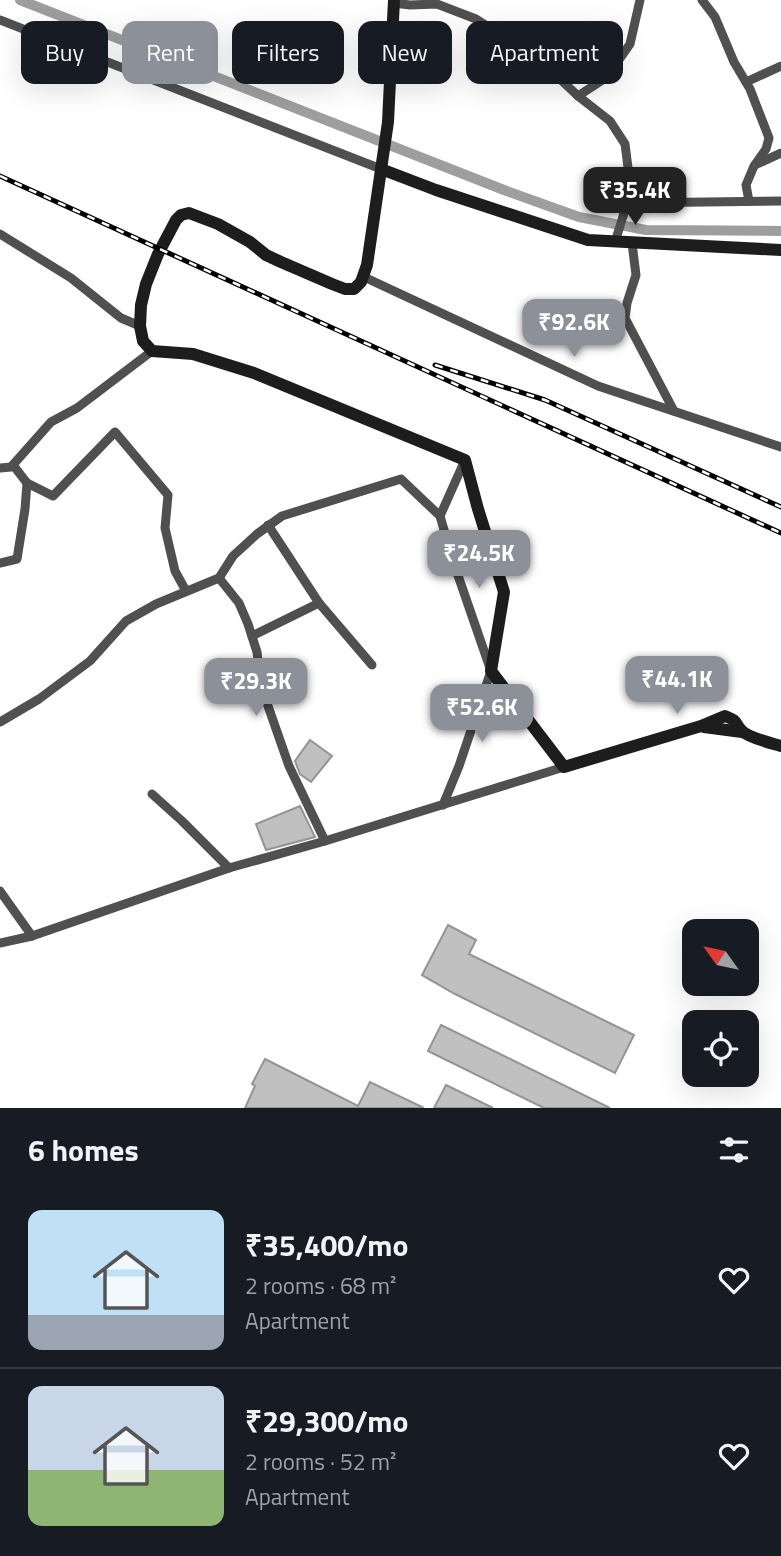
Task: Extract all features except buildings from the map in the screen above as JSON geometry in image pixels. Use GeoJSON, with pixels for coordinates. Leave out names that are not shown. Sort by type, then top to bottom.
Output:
{"type":"FeatureCollection","features":[{"type":"Feature","properties":{"kind":"street"},"geometry":{"type":"LineString","coordinates":[[578,96],[607,77],[630,44],[640,0]]}},
{"type":"Feature","properties":{"kind":"street"},"geometry":{"type":"LineString","coordinates":[[702,0],[715,17],[734,62],[760,111],[769,138],[746,186],[749,201]]}},
{"type":"Feature","properties":{"kind":"street"},"geometry":{"type":"LineString","coordinates":[[152,351],[143,341],[140,327],[141,305],[158,254],[181,215],[189,213],[218,224],[274,258],[345,289],[354,289],[362,282],[367,265],[388,122],[394,2],[410,5],[437,4],[476,19],[541,61],[578,96],[610,121],[625,144],[631,191],[615,241]]}},
{"type":"Feature","properties":{"kind":"street"},"geometry":{"type":"LineString","coordinates":[[0,20],[436,190],[588,240],[781,250]]}},
{"type":"Feature","properties":{"kind":"street"},"geometry":{"type":"LineString","coordinates":[[746,82],[781,66]]}},
{"type":"Feature","properties":{"kind":"street"},"geometry":{"type":"LineString","coordinates":[[754,166],[781,153]]}},
{"type":"Feature","properties":{"kind":"street"},"geometry":{"type":"LineString","coordinates":[[627,204],[781,201]]}},
{"type":"Feature","properties":{"kind":"street"},"geometry":{"type":"LineString","coordinates":[[0,234],[71,278],[121,318],[140,327]]}},
{"type":"Feature","properties":{"kind":"street"},"geometry":{"type":"LineString","coordinates":[[632,243],[636,275],[625,318],[674,411]]}},
{"type":"Feature","properties":{"kind":"street"},"geometry":{"type":"LineString","coordinates":[[364,277],[598,386],[781,447]]}},
{"type":"Feature","properties":{"kind":"street"},"geometry":{"type":"LineString","coordinates":[[0,468],[11,467],[51,422],[77,408],[152,351],[193,354],[254,373],[465,460]]}},
{"type":"Feature","properties":{"kind":"street"},"geometry":{"type":"LineString","coordinates":[[13,465],[27,483],[53,496],[115,432],[168,495],[165,528],[175,571],[187,591]]}},
{"type":"Feature","properties":{"kind":"street"},"geometry":{"type":"LineString","coordinates":[[440,516],[465,460]]}},
{"type":"Feature","properties":{"kind":"street"},"geometry":{"type":"LineString","coordinates":[[443,805],[491,671],[504,592],[465,460]]}},
{"type":"Feature","properties":{"kind":"street"},"geometry":{"type":"LineString","coordinates":[[0,722],[39,699],[90,661],[126,621],[156,604],[219,578],[233,556],[282,516],[401,479],[440,516],[491,671],[564,768]]}},
{"type":"Feature","properties":{"kind":"street"},"geometry":{"type":"LineString","coordinates":[[0,563],[17,559],[27,483]]}},
{"type":"Feature","properties":{"kind":"street"},"geometry":{"type":"LineString","coordinates":[[268,525],[319,603],[372,665]]}},
{"type":"Feature","properties":{"kind":"street"},"geometry":{"type":"LineString","coordinates":[[219,578],[239,603],[257,652],[261,686],[289,766],[325,841]]}},
{"type":"Feature","properties":{"kind":"street"},"geometry":{"type":"LineString","coordinates":[[252,636],[319,603]]}},
{"type":"Feature","properties":{"kind":"street"},"geometry":{"type":"LineString","coordinates":[[0,943],[32,936],[229,868],[564,768],[701,726],[725,716],[736,720],[742,732],[781,746]]}},
{"type":"Feature","properties":{"kind":"street"},"geometry":{"type":"LineString","coordinates":[[152,794],[229,868]]}},
{"type":"Feature","properties":{"kind":"street"},"geometry":{"type":"LineString","coordinates":[[0,891],[32,936]]}},
{"type":"Feature","properties":{"kind":"waterway"},"geometry":{"type":"LineString","coordinates":[[20,0],[579,217],[646,230],[781,231]]}},
{"type":"Feature","properties":{"kind":"railway"},"geometry":{"type":"LineString","coordinates":[[0,176],[781,533]]}},
{"type":"Feature","properties":{"kind":"railway"},"geometry":{"type":"LineString","coordinates":[[435,365],[545,400],[781,507]]}}]}
